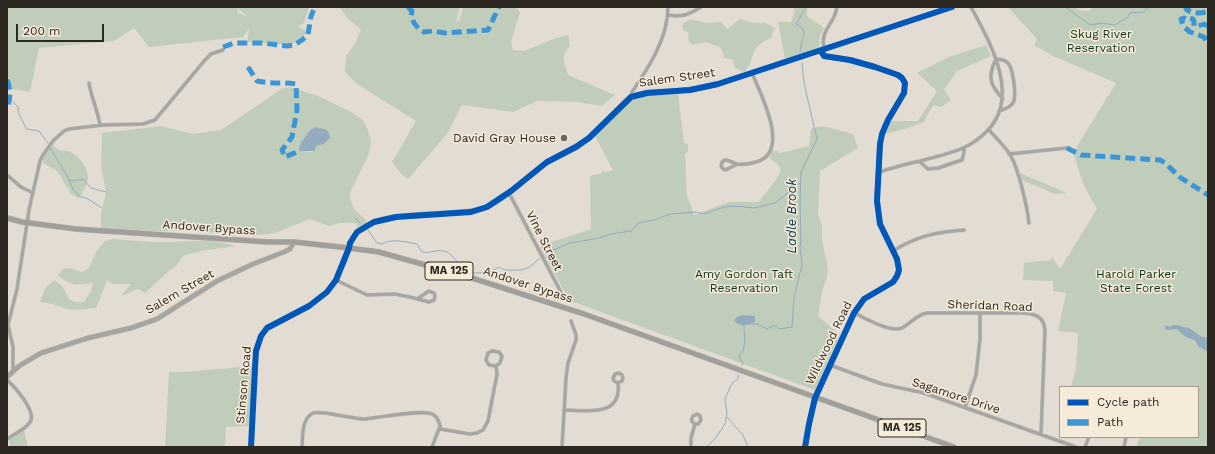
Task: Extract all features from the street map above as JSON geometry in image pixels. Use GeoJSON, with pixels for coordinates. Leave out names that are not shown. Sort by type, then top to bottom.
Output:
{"type":"FeatureCollection","features":[{"type":"Feature","properties":{"kind":"main road","name":"Andover Bypass"},"geometry":{"type":"LineString","coordinates":[[7,218],[27,223],[84,230],[268,242],[294,242],[350,248],[396,256],[497,285],[584,314],[954,447]]}},
{"type":"Feature","properties":{"kind":"street"},"geometry":{"type":"LineString","coordinates":[[631,97],[632,92],[654,58],[663,35],[668,15],[668,7]]}},
{"type":"Feature","properties":{"kind":"street"},"geometry":{"type":"LineString","coordinates":[[668,15],[676,17],[686,16],[701,7]]}},
{"type":"Feature","properties":{"kind":"street"},"geometry":{"type":"LineString","coordinates":[[822,50],[824,34],[834,18],[838,7]]}},
{"type":"Feature","properties":{"kind":"street","name":"Salem Street"},"geometry":{"type":"LineString","coordinates":[[350,248],[350,243],[357,232],[374,222],[400,216],[470,212],[487,207],[509,193],[547,162],[576,147],[589,138],[631,97],[647,92],[702,88],[952,7]]}},
{"type":"Feature","properties":{"kind":"street"},"geometry":{"type":"LineString","coordinates":[[879,172],[964,148],[978,140],[993,124],[999,111],[1002,99],[1002,78],[996,59],[971,7]]}},
{"type":"Feature","properties":{"kind":"street"},"geometry":{"type":"LineString","coordinates":[[13,371],[13,347],[8,325],[17,289],[33,193],[42,157],[56,137],[69,129],[100,125],[143,124],[155,120],[207,58],[213,53],[223,50]]}},
{"type":"Feature","properties":{"kind":"street","name":"Wildwood Road"},"geometry":{"type":"LineString","coordinates":[[805,447],[815,398],[854,313],[864,299],[895,279],[899,273],[899,267],[893,251],[881,228],[878,216],[877,201],[882,134],[888,120],[904,93],[904,80],[894,73],[850,60],[824,56],[822,50]]}},
{"type":"Feature","properties":{"kind":"street"},"geometry":{"type":"LineString","coordinates":[[996,59],[991,70],[991,81],[995,91],[1002,99]]}},
{"type":"Feature","properties":{"kind":"street"},"geometry":{"type":"LineString","coordinates":[[996,59],[1005,61],[1010,66],[1015,93],[1012,104],[1006,109],[999,111]]}},
{"type":"Feature","properties":{"kind":"street"},"geometry":{"type":"LineString","coordinates":[[737,164],[726,159],[722,161],[721,164],[722,168],[726,170],[737,164],[761,160],[769,153],[772,144],[769,117],[752,73]]}},
{"type":"Feature","properties":{"kind":"street"},"geometry":{"type":"LineString","coordinates":[[89,83],[100,125]]}},
{"type":"Feature","properties":{"kind":"street"},"geometry":{"type":"LineString","coordinates":[[989,130],[1009,154],[1023,194],[1029,223]]}},
{"type":"Feature","properties":{"kind":"street"},"geometry":{"type":"LineString","coordinates":[[919,161],[928,169],[938,168],[960,161],[964,155],[964,148]]}},
{"type":"Feature","properties":{"kind":"street"},"geometry":{"type":"LineString","coordinates":[[1009,154],[1067,148]]}},
{"type":"Feature","properties":{"kind":"street"},"geometry":{"type":"LineString","coordinates":[[7,175],[24,189],[33,193]]}},
{"type":"Feature","properties":{"kind":"street","name":"Vine Street"},"geometry":{"type":"LineString","coordinates":[[509,193],[564,298]]}},
{"type":"Feature","properties":{"kind":"street"},"geometry":{"type":"LineString","coordinates":[[893,251],[922,236],[964,230]]}},
{"type":"Feature","properties":{"kind":"street","name":"Salem Street"},"geometry":{"type":"LineString","coordinates":[[7,377],[34,356],[48,350],[131,328],[157,319],[218,281],[253,264],[290,249],[294,242]]}},
{"type":"Feature","properties":{"kind":"street","name":"Stinson Road"},"geometry":{"type":"LineString","coordinates":[[251,447],[256,357],[261,336],[267,328],[309,306],[327,292],[336,280],[350,248]]}},
{"type":"Feature","properties":{"kind":"street"},"geometry":{"type":"LineString","coordinates":[[336,280],[367,296],[395,294],[417,299],[431,302],[435,299],[435,296],[433,292],[428,292],[417,299]]}},
{"type":"Feature","properties":{"kind":"street","name":"Sheridan Road"},"geometry":{"type":"LineString","coordinates":[[854,313],[887,328],[896,329],[902,328],[924,313],[1034,314],[1040,317],[1044,323],[1045,335],[1041,434]]}},
{"type":"Feature","properties":{"kind":"street"},"geometry":{"type":"LineString","coordinates":[[965,407],[976,375],[980,339],[980,313]]}},
{"type":"Feature","properties":{"kind":"street"},"geometry":{"type":"LineString","coordinates":[[562,447],[566,373],[576,340],[571,320]]}},
{"type":"Feature","properties":{"kind":"street"},"geometry":{"type":"LineString","coordinates":[[440,429],[470,434],[483,430],[488,421],[496,379],[496,366],[500,363],[502,356],[497,351],[492,350],[488,353],[486,360],[490,365],[496,366]]}},
{"type":"Feature","properties":{"kind":"street","name":"Sagamore Drive"},"geometry":{"type":"LineString","coordinates":[[830,365],[882,384],[916,391],[965,407],[1076,447]]}},
{"type":"Feature","properties":{"kind":"street"},"geometry":{"type":"LineString","coordinates":[[7,380],[22,397],[32,415],[32,419],[28,425],[7,439]]}},
{"type":"Feature","properties":{"kind":"street"},"geometry":{"type":"LineString","coordinates":[[564,410],[600,410],[608,408],[616,398],[618,383]]}},
{"type":"Feature","properties":{"kind":"street"},"geometry":{"type":"LineString","coordinates":[[302,447],[306,421],[310,415],[317,412],[364,419],[428,413],[438,419],[440,423],[440,429],[432,447]]}},
{"type":"Feature","properties":{"kind":"street"},"geometry":{"type":"LineString","coordinates":[[691,447],[694,424]]}},
{"type":"Feature","properties":{"kind":"green space"},"geometry":{"type":"Polygon","coordinates":[[[7,7],[237,7],[238,13],[248,17],[238,9],[239,7],[309,7],[304,23],[298,27],[308,32],[290,45],[247,42],[249,29],[243,37],[149,47],[134,28],[114,41],[39,48],[30,92],[7,88],[7,7]]]}},
{"type":"Feature","properties":{"kind":"green space"},"geometry":{"type":"Polygon","coordinates":[[[407,7],[410,12],[410,7],[460,7],[456,22],[459,21],[463,7],[515,7],[520,12],[511,42],[513,50],[524,51],[556,38],[568,35],[570,46],[565,53],[564,59],[568,75],[615,95],[602,106],[577,102],[537,101],[513,112],[462,105],[447,134],[408,179],[402,175],[392,162],[416,121],[357,84],[345,72],[346,56],[355,44],[361,29],[348,19],[340,8],[407,7]]]}},
{"type":"Feature","properties":{"kind":"green space"},"geometry":{"type":"Polygon","coordinates":[[[794,7],[807,7],[807,16],[824,28],[820,36],[819,48],[785,59],[778,22],[791,22],[795,11],[794,7]]]}},
{"type":"Feature","properties":{"kind":"green space","name":"Harold Parker State Forest"},"geometry":{"type":"Polygon","coordinates":[[[1008,7],[1075,7],[1078,10],[1089,11],[1093,7],[1208,7],[1208,447],[1136,447],[1140,438],[1199,438],[1199,386],[1071,386],[1076,368],[1078,333],[1058,331],[1066,293],[1053,291],[1053,281],[1023,280],[1024,263],[1050,260],[1052,257],[1060,269],[1097,209],[1084,186],[1073,153],[1116,83],[1051,55],[1034,45],[1037,39],[1008,7]]]}},
{"type":"Feature","properties":{"kind":"green space"},"geometry":{"type":"Polygon","coordinates":[[[690,19],[706,23],[721,22],[727,29],[740,19],[754,23],[766,23],[775,28],[771,38],[759,45],[756,49],[745,72],[735,68],[733,60],[724,58],[723,52],[719,46],[706,42],[692,45],[688,40],[689,33],[683,30],[682,24],[690,19]]]}},
{"type":"Feature","properties":{"kind":"green space"},"geometry":{"type":"Polygon","coordinates":[[[986,45],[991,56],[957,71],[944,90],[951,100],[941,107],[933,105],[924,122],[886,134],[891,121],[918,121],[937,91],[917,73],[949,57],[986,45]]]}},
{"type":"Feature","properties":{"kind":"green space"},"geometry":{"type":"Polygon","coordinates":[[[290,87],[318,96],[351,112],[363,120],[368,130],[371,142],[368,156],[349,195],[354,209],[367,221],[362,227],[358,228],[356,223],[340,223],[329,226],[310,219],[275,233],[252,236],[194,231],[153,231],[101,228],[101,214],[106,192],[101,165],[102,133],[161,126],[193,134],[221,130],[283,88],[290,87]],[[315,128],[310,130],[303,139],[306,151],[312,152],[316,146],[324,144],[330,138],[315,128]]]}},
{"type":"Feature","properties":{"kind":"green space","name":"Amy Gordon Taft Reservation"},"geometry":{"type":"Polygon","coordinates":[[[678,94],[684,143],[688,144],[688,151],[685,154],[687,195],[694,215],[729,202],[759,202],[779,175],[780,168],[769,157],[773,150],[781,153],[809,146],[811,128],[822,126],[853,134],[858,148],[820,171],[818,215],[822,225],[822,240],[828,269],[818,316],[840,335],[815,390],[568,300],[540,246],[591,229],[590,176],[602,173],[602,171],[607,172],[613,170],[595,136],[616,114],[634,100],[649,95],[678,94]]]}},
{"type":"Feature","properties":{"kind":"green space"},"geometry":{"type":"Polygon","coordinates":[[[53,145],[60,150],[67,151],[77,156],[85,166],[88,173],[88,180],[79,198],[71,194],[57,171],[43,163],[44,156],[53,145]]]}},
{"type":"Feature","properties":{"kind":"green space"},"geometry":{"type":"Polygon","coordinates":[[[1020,173],[1067,193],[1055,194],[1022,180],[1020,173]]]}},
{"type":"Feature","properties":{"kind":"green space"},"geometry":{"type":"Polygon","coordinates":[[[113,239],[159,242],[210,241],[236,246],[201,251],[183,256],[176,266],[145,293],[138,289],[121,296],[131,284],[114,284],[107,281],[96,308],[71,310],[40,302],[45,288],[55,280],[62,286],[70,300],[84,302],[91,291],[93,283],[74,284],[67,282],[58,275],[63,269],[71,268],[82,272],[89,268],[97,250],[105,241],[113,239]]]}},
{"type":"Feature","properties":{"kind":"green space"},"geometry":{"type":"Polygon","coordinates":[[[252,366],[249,426],[226,427],[225,447],[165,447],[169,372],[252,366]]]}},
{"type":"Feature","properties":{"kind":"green space"},"geometry":{"type":"Polygon","coordinates":[[[24,430],[28,447],[10,447],[9,440],[24,430]]]}},
{"type":"Feature","properties":{"kind":"water"},"geometry":{"type":"Polygon","coordinates":[[[316,127],[327,130],[330,138],[324,144],[316,146],[315,151],[299,151],[300,144],[303,139],[310,130],[316,127]]]}},
{"type":"Feature","properties":{"kind":"water"},"geometry":{"type":"Polygon","coordinates":[[[742,315],[755,316],[755,322],[744,325],[734,321],[737,317],[742,315]]]}},
{"type":"Feature","properties":{"kind":"water"},"geometry":{"type":"Polygon","coordinates":[[[1165,325],[1170,327],[1173,325],[1178,325],[1189,328],[1202,337],[1208,338],[1208,352],[1198,346],[1195,340],[1185,336],[1178,329],[1167,330],[1165,329],[1165,325]]]}},
{"type":"Feature","properties":{"kind":"waterway","name":"Ladle Brook"},"geometry":{"type":"LineString","coordinates":[[800,51],[804,33],[803,29],[796,24],[806,7]]}},
{"type":"Feature","properties":{"kind":"waterway"},"geometry":{"type":"LineString","coordinates":[[1065,7],[1090,25],[1102,23],[1115,25],[1128,17],[1130,13],[1144,12],[1148,7]]}},
{"type":"Feature","properties":{"kind":"waterway","name":"Ladle Brook"},"geometry":{"type":"LineString","coordinates":[[751,324],[758,324],[767,329],[775,325],[780,329],[792,327],[794,297],[802,265],[800,247],[801,172],[817,139],[804,83],[802,63]]}},
{"type":"Feature","properties":{"kind":"waterway"},"geometry":{"type":"LineString","coordinates":[[7,101],[13,102],[18,107],[26,129],[39,131],[48,143]]}},
{"type":"Feature","properties":{"kind":"waterway"},"geometry":{"type":"LineString","coordinates":[[50,148],[66,174],[73,189],[79,196],[88,199],[102,208]]}},
{"type":"Feature","properties":{"kind":"waterway"},"geometry":{"type":"LineString","coordinates":[[70,180],[83,179],[91,188],[106,192]]}},
{"type":"Feature","properties":{"kind":"waterway"},"geometry":{"type":"LineString","coordinates":[[544,254],[570,243],[631,231],[638,223],[654,220],[670,214],[696,212],[704,214],[724,207],[734,206],[754,208],[775,203],[800,183]]}},
{"type":"Feature","properties":{"kind":"waterway"},"geometry":{"type":"LineString","coordinates":[[354,217],[360,223]]}},
{"type":"Feature","properties":{"kind":"waterway"},"geometry":{"type":"LineString","coordinates":[[368,230],[377,243],[382,244],[390,241],[403,242],[417,244],[422,252],[447,252],[463,268],[474,273],[487,272],[499,267],[504,270],[521,270],[530,267],[539,259]]}},
{"type":"Feature","properties":{"kind":"waterway","name":"Ladle Brook"},"geometry":{"type":"LineString","coordinates":[[742,365],[743,363],[739,357],[744,346],[744,325]]}},
{"type":"Feature","properties":{"kind":"waterway","name":"Ladle Brook"},"geometry":{"type":"LineString","coordinates":[[707,447],[725,424],[727,414],[725,399],[732,383],[738,379],[738,375]]}},
{"type":"Feature","properties":{"kind":"waterway"},"geometry":{"type":"LineString","coordinates":[[727,417],[743,435],[748,447]]}},
{"type":"Feature","properties":{"kind":"marked path"},"geometry":{"type":"LineString","coordinates":[[223,47],[234,43],[262,43],[287,46],[294,45],[308,35],[311,16],[315,7]]}},
{"type":"Feature","properties":{"kind":"marked path"},"geometry":{"type":"LineString","coordinates":[[408,7],[412,11],[411,16],[419,29],[424,32],[433,31],[445,33],[488,30],[499,7]]}},
{"type":"Feature","properties":{"kind":"marked path"},"geometry":{"type":"LineString","coordinates":[[1190,7],[1186,9],[1194,13],[1203,13],[1208,11]]}},
{"type":"Feature","properties":{"kind":"marked path"},"geometry":{"type":"LineString","coordinates":[[1208,26],[1204,24],[1194,26],[1193,19],[1181,19],[1184,27],[1190,32],[1204,37],[1208,44]]}},
{"type":"Feature","properties":{"kind":"marked path"},"geometry":{"type":"LineString","coordinates":[[248,67],[257,81],[296,84],[297,110],[292,137],[282,150],[285,157],[299,151]]}},
{"type":"Feature","properties":{"kind":"marked path"},"geometry":{"type":"LineString","coordinates":[[7,80],[10,94],[7,107]]}},
{"type":"Feature","properties":{"kind":"marked path"},"geometry":{"type":"LineString","coordinates":[[1067,148],[1081,155],[1160,160],[1181,178],[1208,195]]}},
{"type":"Feature","properties":{"kind":"cycle path"},"geometry":{"type":"LineString","coordinates":[[251,447],[256,351],[261,336],[267,328],[309,306],[327,292],[336,280],[350,243],[357,232],[374,222],[396,217],[471,212],[487,207],[511,191],[547,162],[576,147],[589,138],[631,97],[647,93],[690,90],[718,84],[952,7]]}},
{"type":"Feature","properties":{"kind":"cycle path"},"geometry":{"type":"LineString","coordinates":[[805,447],[815,398],[854,313],[864,299],[893,282],[899,270],[897,259],[880,224],[877,201],[880,144],[882,134],[888,120],[904,93],[905,83],[898,75],[850,60],[824,56],[821,51]]}},
{"type":"Feature","properties":{"kind":"place","name":"David Gray House"},"geometry":{"type":"Point","coordinates":[564,138]}},
{"type":"Feature","properties":{"kind":"park label","name":"Skug River Reservation"},"geometry":{"type":"Point","coordinates":[1101,41]}}]}
